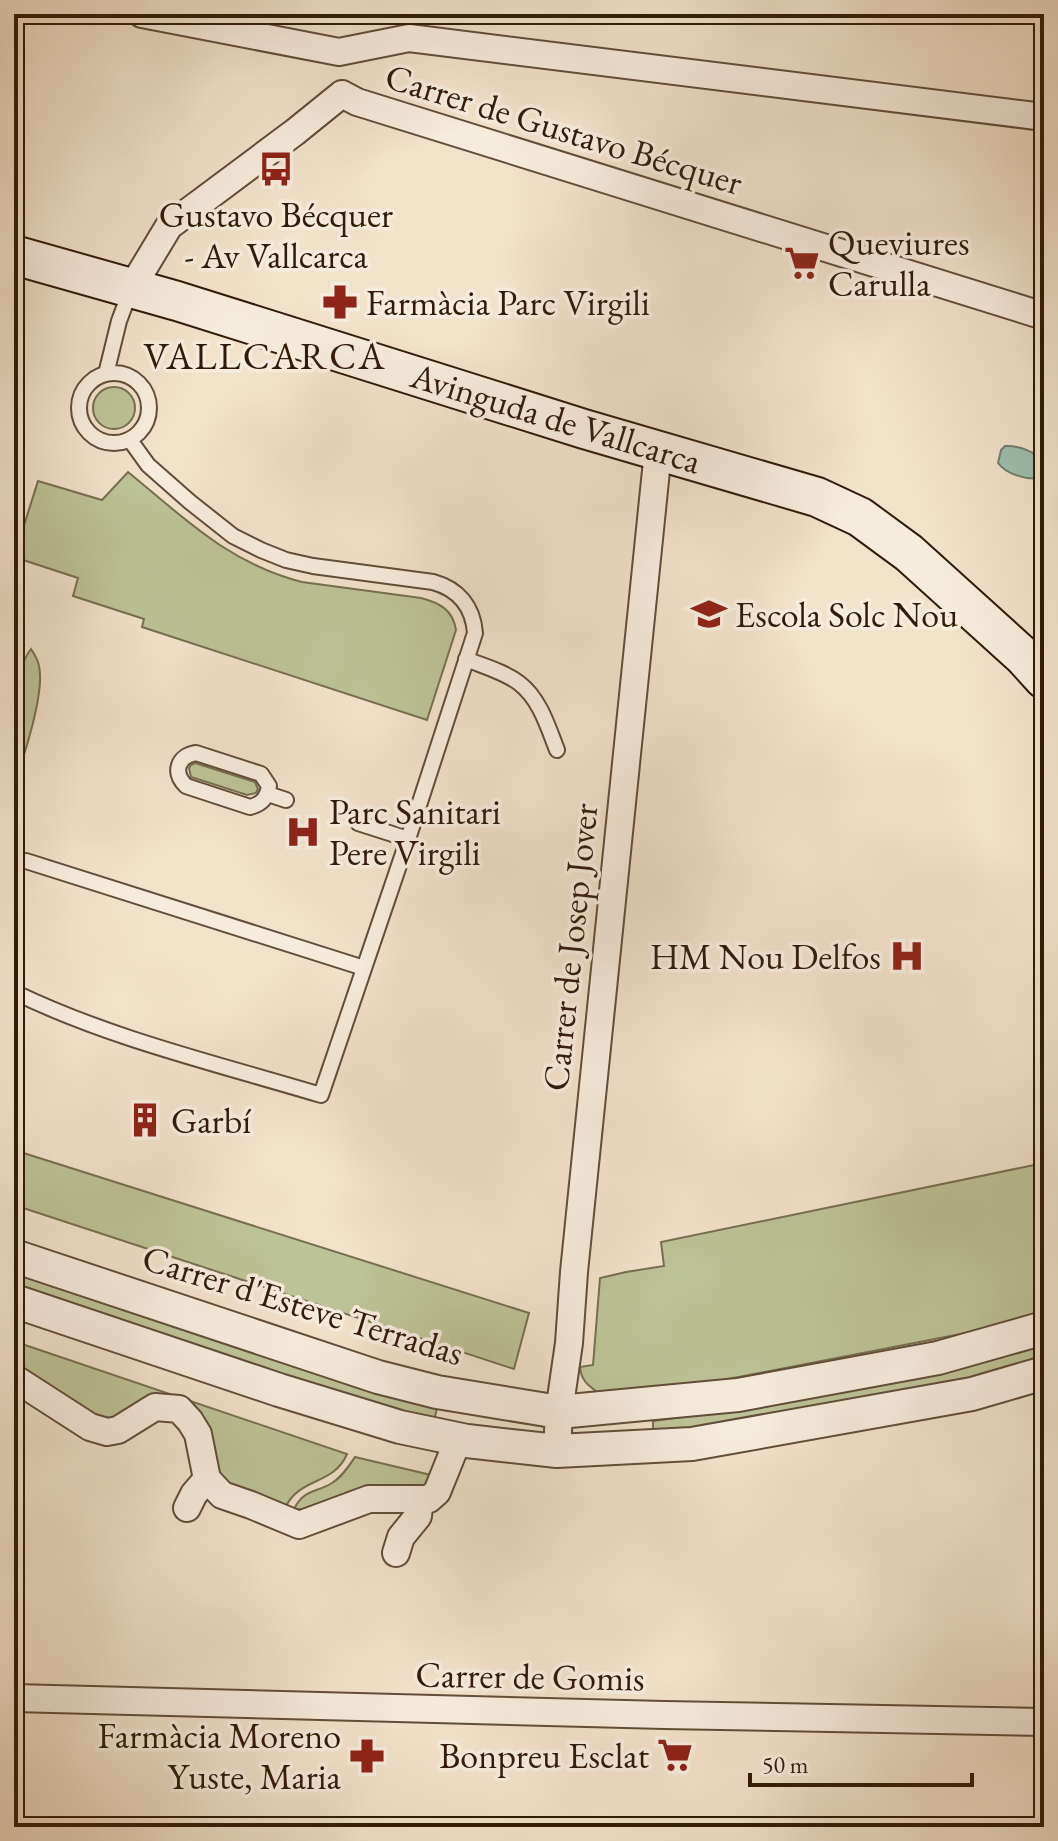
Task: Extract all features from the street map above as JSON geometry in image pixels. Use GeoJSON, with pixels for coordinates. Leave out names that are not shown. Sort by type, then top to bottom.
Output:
{"type":"FeatureCollection","features":[{"type":"Feature","properties":{"kind":"main road","name":"Avinguda de Vallcarca"},"geometry":{"type":"LineString","coordinates":[[14,255],[817,497],[860,517],[897,544],[940,579],[1044,679]]}},
{"type":"Feature","properties":{"kind":"street"},"geometry":{"type":"LineString","coordinates":[[142,14],[339,52],[409,38],[1044,117]]}},
{"type":"Feature","properties":{"kind":"street"},"geometry":{"type":"LineString","coordinates":[[339,52],[342,94]]}},
{"type":"Feature","properties":{"kind":"street","name":"Carrer de Gustavo Bécquer"},"geometry":{"type":"LineString","coordinates":[[131,289],[169,226],[342,94],[357,102],[1044,316]]}},
{"type":"Feature","properties":{"kind":"street","name":"Carrer de Josep Jover"},"geometry":{"type":"LineString","coordinates":[[557,1451],[658,451]]}},
{"type":"Feature","properties":{"kind":"street","name":"Carrer d'Esteve Terradas"},"geometry":{"type":"LineString","coordinates":[[14,1256],[378,1377],[437,1392],[559,1412],[738,1395],[938,1358],[1044,1328]]}},
{"type":"Feature","properties":{"kind":"street"},"geometry":{"type":"LineString","coordinates":[[14,1301],[400,1427],[458,1440],[557,1451],[692,1444],[972,1394],[1044,1373]]}},
{"type":"Feature","properties":{"kind":"street"},"geometry":{"type":"LineString","coordinates":[[14,1378],[90,1427],[107,1432],[118,1430],[155,1407],[179,1409],[198,1434],[207,1479],[222,1495],[251,1505],[296,1534],[369,1499],[429,1499],[437,1492],[458,1440]]}},
{"type":"Feature","properties":{"kind":"street"},"geometry":{"type":"LineString","coordinates":[[187,1508],[207,1479]]}},
{"type":"Feature","properties":{"kind":"street"},"geometry":{"type":"LineString","coordinates":[[396,1553],[401,1537],[418,1516],[420,1499]]}},
{"type":"Feature","properties":{"kind":"street","name":"Carrer de Gomis"},"geometry":{"type":"LineString","coordinates":[[14,1698],[1044,1722]]}},
{"type":"Feature","properties":{"kind":"lane"},"geometry":{"type":"LineString","coordinates":[[106,374],[119,321],[131,289]]}},
{"type":"Feature","properties":{"kind":"lane"},"geometry":{"type":"LineString","coordinates":[[106,374],[128,376],[144,390],[149,401],[146,424],[130,440],[106,443],[87,430],[81,420],[81,397],[87,387],[106,374]]}},
{"type":"Feature","properties":{"kind":"lane"},"geometry":{"type":"LineString","coordinates":[[14,992],[122,1035],[321,1095],[475,633],[474,622],[464,600],[445,585],[286,560],[233,536],[148,465],[130,440]]}},
{"type":"Feature","properties":{"kind":"lane"},"geometry":{"type":"LineString","coordinates":[[466,659],[519,683],[544,717],[557,750]]}},
{"type":"Feature","properties":{"kind":"lane"},"geometry":{"type":"LineString","coordinates":[[196,753],[254,770],[266,779],[268,794],[258,805],[243,805],[186,786],[180,780],[179,765],[182,758],[196,753]]}},
{"type":"Feature","properties":{"kind":"lane"},"geometry":{"type":"LineString","coordinates":[[268,794],[286,800]]}},
{"type":"Feature","properties":{"kind":"lane"},"geometry":{"type":"LineString","coordinates":[[358,823],[408,839]]}},
{"type":"Feature","properties":{"kind":"lane"},"geometry":{"type":"LineString","coordinates":[[26,861],[364,968]]}},
{"type":"Feature","properties":{"kind":"shaded area"},"geometry":{"type":"Polygon","coordinates":[[[114,387],[129,393],[135,408],[129,423],[114,429],[99,423],[93,408],[99,393],[114,387]]]}},
{"type":"Feature","properties":{"kind":"shaded area"},"geometry":{"type":"Polygon","coordinates":[[[1005,446],[1021,448],[1036,455],[1044,462],[1044,472],[1039,478],[1034,478],[1006,470],[998,463],[1005,446]]]}},
{"type":"Feature","properties":{"kind":"shaded area"},"geometry":{"type":"Polygon","coordinates":[[[128,472],[209,538],[252,564],[302,582],[421,598],[444,608],[452,617],[456,630],[427,720],[142,627],[144,619],[73,596],[78,578],[14,557],[38,481],[102,500],[128,472]]]}},
{"type":"Feature","properties":{"kind":"shaded area"},"geometry":{"type":"Polygon","coordinates":[[[31,649],[39,666],[39,692],[28,742],[14,783],[16,695],[19,677],[31,649]]]}},
{"type":"Feature","properties":{"kind":"shaded area"},"geometry":{"type":"Polygon","coordinates":[[[195,763],[255,782],[258,789],[256,793],[247,795],[191,777],[189,768],[195,763]]]}},
{"type":"Feature","properties":{"kind":"shaded area"},"geometry":{"type":"Polygon","coordinates":[[[14,1150],[529,1313],[514,1369],[14,1205],[14,1150]]]}},
{"type":"Feature","properties":{"kind":"shaded area"},"geometry":{"type":"Polygon","coordinates":[[[1044,1163],[1044,1311],[971,1332],[682,1388],[600,1394],[582,1376],[580,1367],[593,1365],[600,1278],[664,1266],[661,1242],[1044,1163]]]}},
{"type":"Feature","properties":{"kind":"shaded area"},"geometry":{"type":"Polygon","coordinates":[[[14,1269],[438,1405],[434,1420],[336,1392],[14,1283],[14,1269]]]}},
{"type":"Feature","properties":{"kind":"shaded area"},"geometry":{"type":"Polygon","coordinates":[[[1044,1342],[1044,1356],[967,1378],[703,1428],[653,1433],[653,1421],[742,1409],[1044,1342]]]}},
{"type":"Feature","properties":{"kind":"shaded area"},"geometry":{"type":"Polygon","coordinates":[[[19,1343],[347,1454],[334,1471],[300,1490],[286,1506],[233,1488],[215,1474],[201,1421],[122,1419],[99,1422],[20,1371],[19,1343]]]}},
{"type":"Feature","properties":{"kind":"shaded area"},"geometry":{"type":"Polygon","coordinates":[[[355,1457],[431,1475],[426,1486],[361,1489],[319,1505],[294,1509],[306,1495],[339,1478],[355,1457]]]}},
{"type":"Feature","properties":{"kind":"place","name":"Gustavo Bécquer - Av Vallcarca"},"geometry":{"type":"Point","coordinates":[276,169]}},
{"type":"Feature","properties":{"kind":"place","name":"Queviures Carulla"},"geometry":{"type":"Point","coordinates":[802,263]}},
{"type":"Feature","properties":{"kind":"place","name":"Farmàcia Parc Virgili"},"geometry":{"type":"Point","coordinates":[340,302]}},
{"type":"Feature","properties":{"kind":"place","name":"Escola Solc Nou"},"geometry":{"type":"Point","coordinates":[709,614]}},
{"type":"Feature","properties":{"kind":"place","name":"Parc Sanitari Pere Virgili"},"geometry":{"type":"Point","coordinates":[303,832]}},
{"type":"Feature","properties":{"kind":"place","name":"HM Nou Delfos"},"geometry":{"type":"Point","coordinates":[907,956]}},
{"type":"Feature","properties":{"kind":"place","name":"Garbí"},"geometry":{"type":"Point","coordinates":[145,1120]}},
{"type":"Feature","properties":{"kind":"place","name":"Bonpreu Esclat"},"geometry":{"type":"Point","coordinates":[675,1755]}},
{"type":"Feature","properties":{"kind":"place","name":"Farmàcia Moreno Yuste, Maria"},"geometry":{"type":"Point","coordinates":[367,1756]}},
{"type":"Feature","properties":{"kind":"district","name":"VALLCARCA"},"geometry":{"type":"Point","coordinates":[265,355]}}]}
